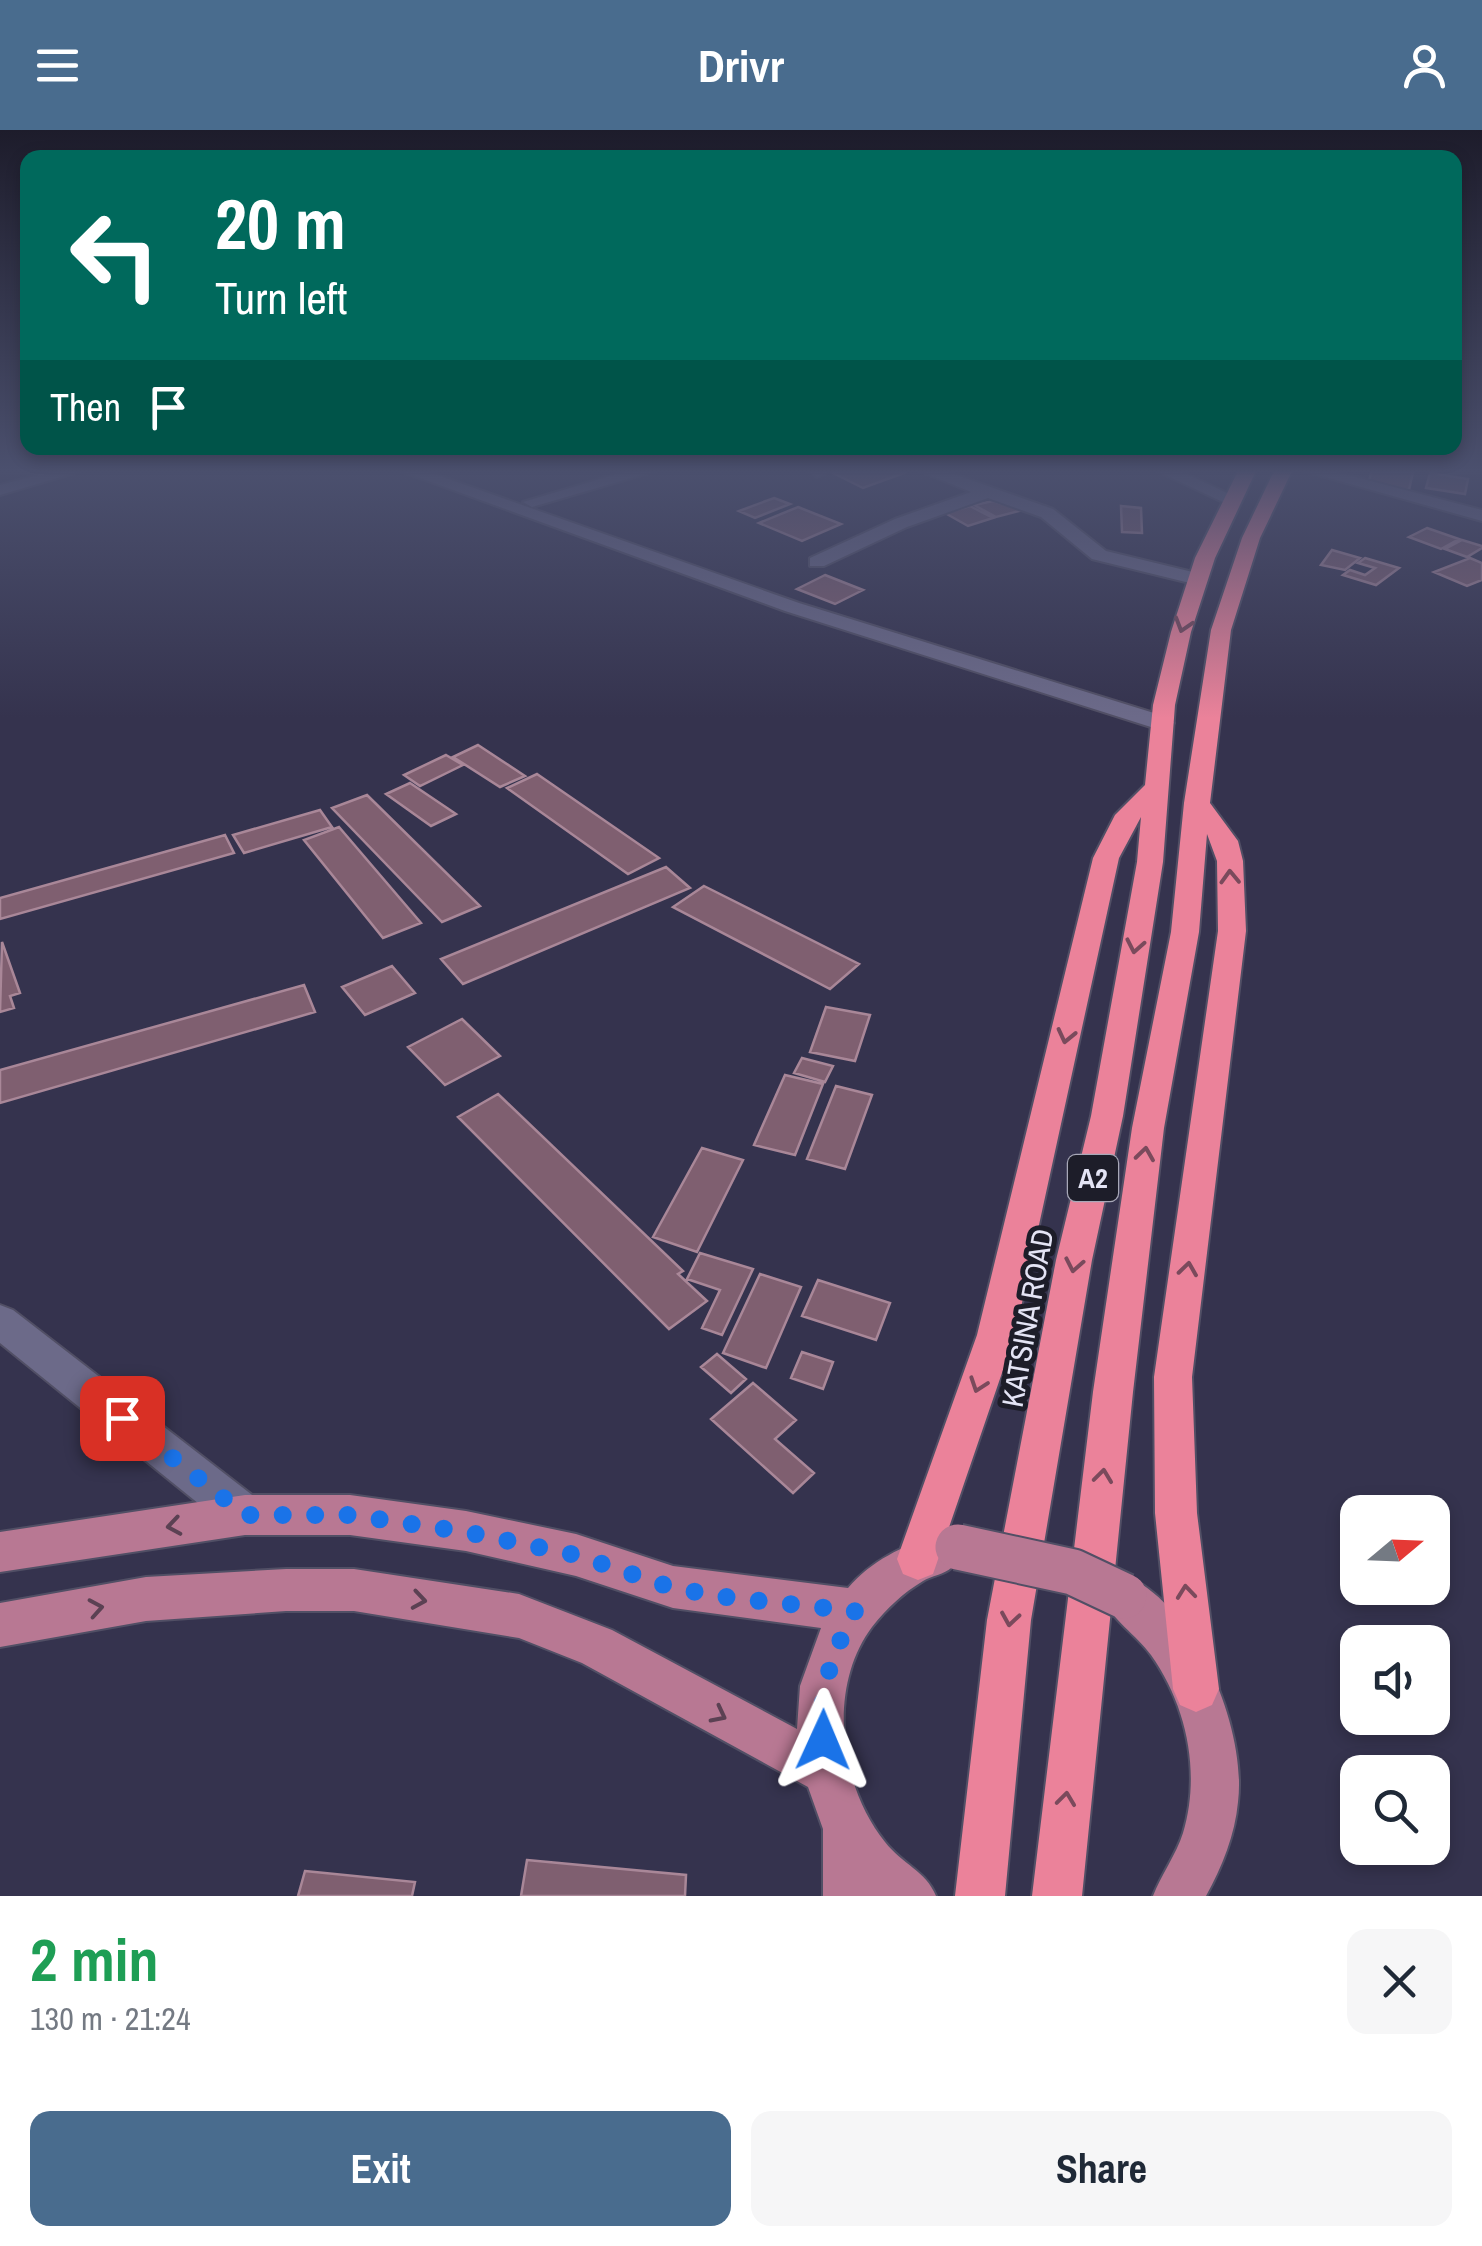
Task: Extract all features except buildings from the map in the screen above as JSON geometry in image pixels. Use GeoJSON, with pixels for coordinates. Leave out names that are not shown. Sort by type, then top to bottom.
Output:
{"type":"FeatureCollection","features":[{"type":"Feature","properties":{"kind":"highway","name":"KATSINA ROAD"},"geometry":{"type":"LineString","coordinates":[[980,1896],[1009,1620],[1074,1260],[1107,1116],[1150,862],[1163,714],[1180,632],[1210,553]]}},
{"type":"Feature","properties":{"kind":"highway","name":"A2"},"geometry":{"type":"LineString","coordinates":[[1057,1896],[1113,1392],[1148,1128],[1185,932],[1197,802],[1221,630],[1246,553]]}},
{"type":"Feature","properties":{"kind":"highway"},"geometry":{"type":"LineString","coordinates":[[938,1553],[996,1335],[1106,858],[1124,820],[1157,786]]}},
{"type":"Feature","properties":{"kind":"highway"},"geometry":{"type":"LineString","coordinates":[[1196,1689],[1176,1513],[1173,1377],[1232,931],[1230,861],[1225,841],[1197,802]]}},
{"type":"Feature","properties":{"kind":"main road"},"geometry":{"type":"LineString","coordinates":[[0,1552],[245,1515],[350,1515],[466,1532],[576,1555],[673,1588],[855,1611]]}},
{"type":"Feature","properties":{"kind":"main road"},"geometry":{"type":"LineString","coordinates":[[911,1896],[886,1885],[848,1830],[826,1770],[820,1711],[830,1657],[855,1611],[884,1581],[938,1553],[1073,1572],[1124,1596],[1166,1638],[1196,1689],[1214,1748],[1215,1807],[1191,1885]]}},
{"type":"Feature","properties":{"kind":"main road"},"geometry":{"type":"LineString","coordinates":[[0,1625],[146,1599],[286,1590],[354,1590],[520,1616],[596,1646],[826,1770]]}},
{"type":"Feature","properties":{"kind":"main road"},"geometry":{"type":"LineString","coordinates":[[848,1830],[848,1896]]}},
{"type":"Feature","properties":{"kind":"street"},"geometry":{"type":"LineString","coordinates":[[641,553],[792,607],[1163,714]]}},
{"type":"Feature","properties":{"kind":"street"},"geometry":{"type":"LineString","coordinates":[[678,553],[1163,714]]}},
{"type":"Feature","properties":{"kind":"street"},"geometry":{"type":"LineString","coordinates":[[817,562],[835,553]]}},
{"type":"Feature","properties":{"kind":"street"},"geometry":{"type":"LineString","coordinates":[[1098,553],[1137,567],[1198,579]]}},
{"type":"Feature","properties":{"kind":"street"},"geometry":{"type":"LineString","coordinates":[[0,1321],[245,1515]]}},
{"type":"Feature","properties":{"kind":"route"},"geometry":{"type":"LineString","coordinates":[[122,1418],[245,1515],[350,1515],[466,1532],[576,1555],[673,1588],[855,1611],[830,1657],[820,1711],[823,1740]]}}]}
